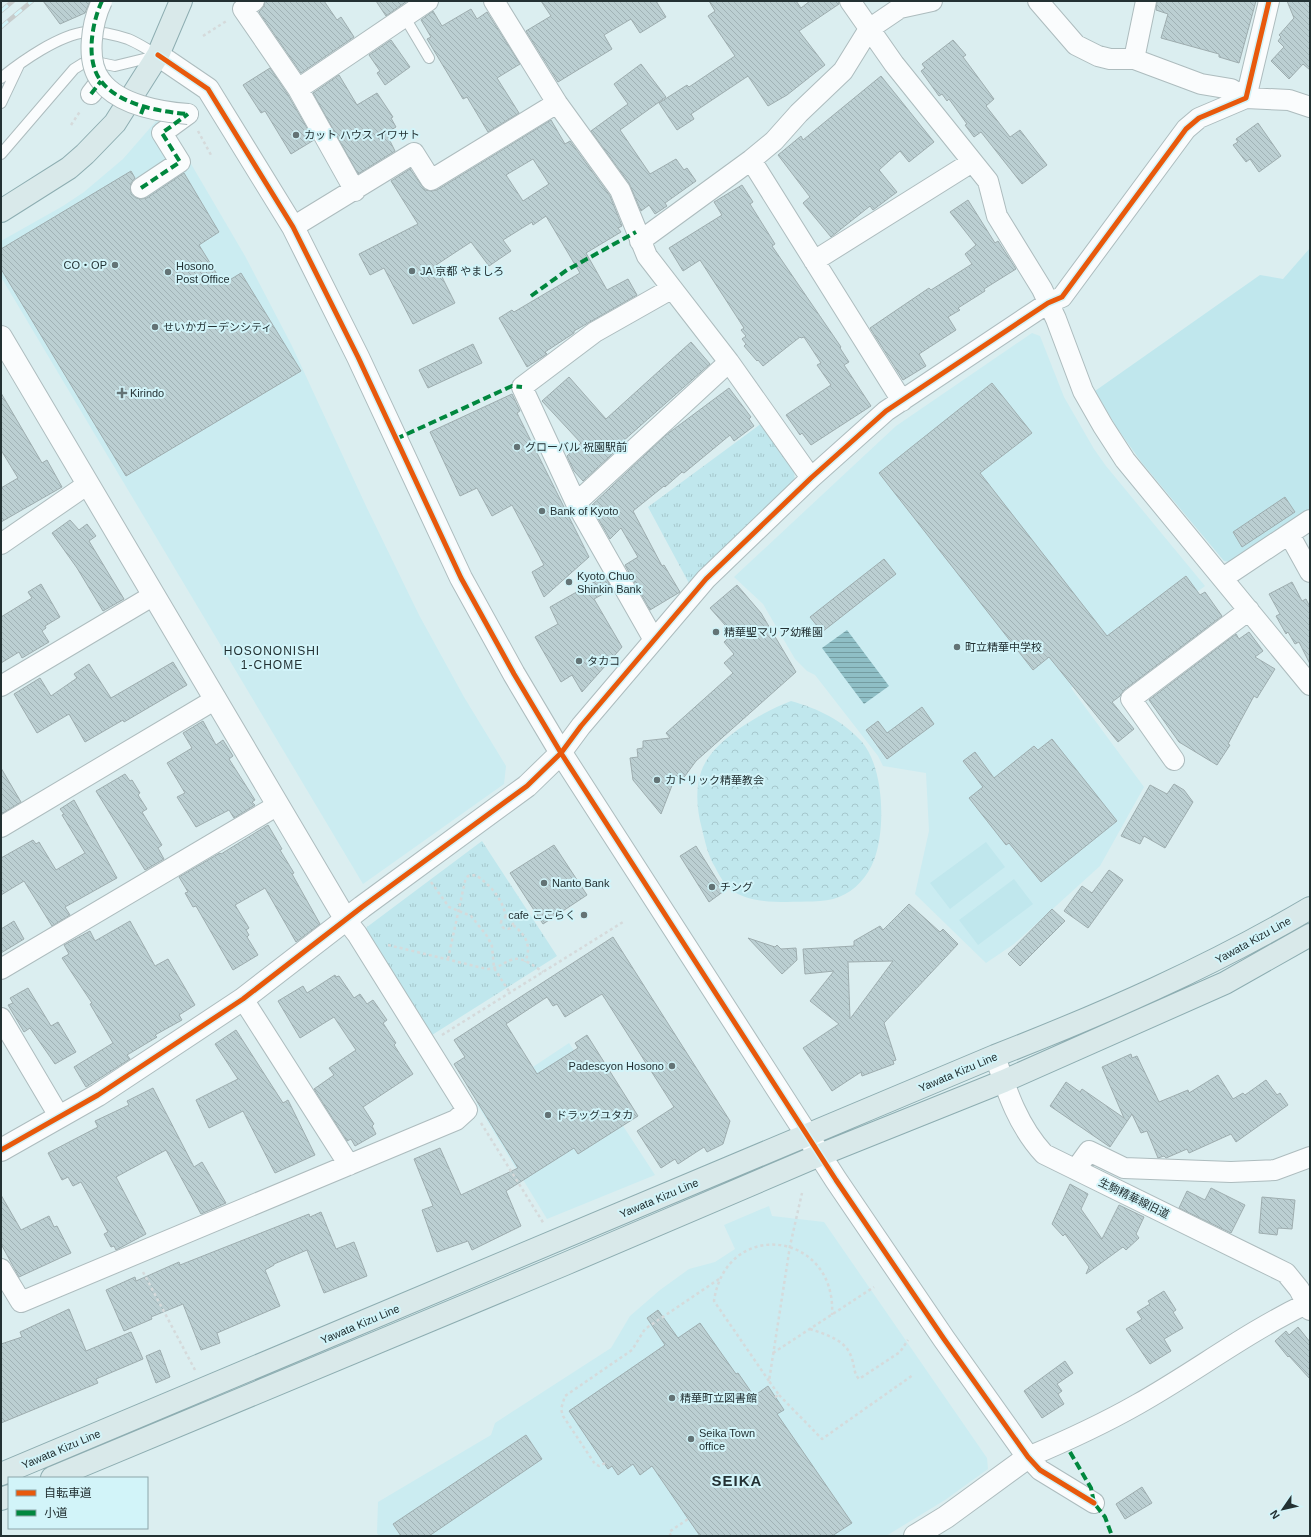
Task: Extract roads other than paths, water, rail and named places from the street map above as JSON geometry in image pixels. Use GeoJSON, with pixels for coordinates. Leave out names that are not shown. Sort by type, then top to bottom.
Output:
{"type":"FeatureCollection","features":[{"type":"Feature","properties":{"kind":"main road"},"geometry":{"type":"LineString","coordinates":[[1,210],[69,168],[101,139],[115,123],[158,55],[181,1]]}},
{"type":"Feature","properties":{"kind":"main road","name":"Yawata Kizu Line"},"geometry":{"type":"LineString","coordinates":[[1,1474],[808,1136],[995,1056],[1075,1025],[1164,986],[1215,961],[1310,908]]}},
{"type":"Feature","properties":{"kind":"main road"},"geometry":{"type":"LineString","coordinates":[[54,1477],[543,1273],[820,1155],[1004,1081],[1226,983],[1310,935]]}},
{"type":"Feature","properties":{"kind":"street"},"geometry":{"type":"LineString","coordinates":[[102,1],[94,23],[92,39],[92,54],[96,88],[121,97],[143,110],[188,114],[162,133],[180,162],[141,188]]}},
{"type":"Feature","properties":{"kind":"street"},"geometry":{"type":"LineString","coordinates":[[298,90],[428,1]]}},
{"type":"Feature","properties":{"kind":"street"},"geometry":{"type":"LineString","coordinates":[[494,1],[557,103],[620,190],[647,256],[671,289],[729,362],[811,478]]}},
{"type":"Feature","properties":{"kind":"street"},"geometry":{"type":"LineString","coordinates":[[850,1],[869,29],[988,181],[997,216],[1042,289],[1056,319],[1083,391],[1103,426],[1126,460],[1249,610],[1308,677]]}},
{"type":"Feature","properties":{"kind":"street"},"geometry":{"type":"LineString","coordinates":[[640,241],[751,160],[774,141],[799,113],[843,71],[869,29],[900,8],[932,1]]}},
{"type":"Feature","properties":{"kind":"street"},"geometry":{"type":"LineString","coordinates":[[1038,1],[1076,44],[1086,51],[1110,59],[1134,59],[1201,84],[1231,89],[1246,98]]}},
{"type":"Feature","properties":{"kind":"street"},"geometry":{"type":"LineString","coordinates":[[1134,59],[1146,1]]}},
{"type":"Feature","properties":{"kind":"street"},"geometry":{"type":"LineString","coordinates":[[1246,98],[1270,1]]}},
{"type":"Feature","properties":{"kind":"street"},"geometry":{"type":"LineString","coordinates":[[249,5],[355,190]]}},
{"type":"Feature","properties":{"kind":"street"},"geometry":{"type":"LineString","coordinates":[[158,55],[208,89],[293,227],[358,357],[461,578],[506,660],[560,753],[820,1155],[944,1339],[1028,1457],[1040,1470],[1094,1503]]}},
{"type":"Feature","properties":{"kind":"street"},"geometry":{"type":"LineString","coordinates":[[1,1150],[142,1068],[243,999],[346,920],[527,786],[560,753],[581,726],[706,579],[811,478],[886,411],[1048,302],[1062,297],[1186,129],[1199,118],[1246,98],[1289,100],[1310,107]]}},
{"type":"Feature","properties":{"kind":"street"},"geometry":{"type":"LineString","coordinates":[[293,227],[414,153],[431,180],[557,103]]}},
{"type":"Feature","properties":{"kind":"street"},"geometry":{"type":"LineString","coordinates":[[751,160],[902,401]]}},
{"type":"Feature","properties":{"kind":"street"},"geometry":{"type":"LineString","coordinates":[[814,262],[972,162]]}},
{"type":"Feature","properties":{"kind":"street"},"geometry":{"type":"LineString","coordinates":[[654,640],[576,502],[522,387],[594,332],[671,289]]}},
{"type":"Feature","properties":{"kind":"street"},"geometry":{"type":"LineString","coordinates":[[1,1269],[21,1302],[456,1120],[467,1110],[357,934],[346,920],[2,339]]}},
{"type":"Feature","properties":{"kind":"street"},"geometry":{"type":"LineString","coordinates":[[576,502],[729,362]]}},
{"type":"Feature","properties":{"kind":"street"},"geometry":{"type":"LineString","coordinates":[[1,544],[88,484]]}},
{"type":"Feature","properties":{"kind":"street"},"geometry":{"type":"LineString","coordinates":[[1223,578],[1310,520]]}},
{"type":"Feature","properties":{"kind":"street"},"geometry":{"type":"LineString","coordinates":[[1289,534],[1310,572]]}},
{"type":"Feature","properties":{"kind":"street"},"geometry":{"type":"LineString","coordinates":[[1,686],[154,595]]}},
{"type":"Feature","properties":{"kind":"street"},"geometry":{"type":"LineString","coordinates":[[1174,760],[1131,699],[1249,610]]}},
{"type":"Feature","properties":{"kind":"street"},"geometry":{"type":"LineString","coordinates":[[1,827],[216,699]]}},
{"type":"Feature","properties":{"kind":"street"},"geometry":{"type":"LineString","coordinates":[[1,969],[278,805]]}},
{"type":"Feature","properties":{"kind":"street"},"geometry":{"type":"LineString","coordinates":[[243,999],[349,1165]]}},
{"type":"Feature","properties":{"kind":"street"},"geometry":{"type":"LineString","coordinates":[[1,1018],[59,1116]]}},
{"type":"Feature","properties":{"kind":"street","name":"生駒精華線旧道"},"geometry":{"type":"LineString","coordinates":[[995,1056],[1017,1114],[1030,1138],[1044,1154],[1286,1273],[1299,1289],[1309,1306]]}},
{"type":"Feature","properties":{"kind":"street"},"geometry":{"type":"LineString","coordinates":[[1076,1169],[1089,1151],[1124,1168],[1231,1172],[1275,1170],[1310,1157]]}},
{"type":"Feature","properties":{"kind":"street"},"geometry":{"type":"LineString","coordinates":[[915,1536],[946,1517],[1028,1457],[1067,1440],[1138,1404],[1280,1317],[1309,1306]]}},
{"type":"Feature","properties":{"kind":"lane"},"geometry":{"type":"LineString","coordinates":[[404,16],[429,58]]}},
{"type":"Feature","properties":{"kind":"lane"},"geometry":{"type":"LineString","coordinates":[[1,78],[21,61],[34,53],[77,34],[95,32],[129,39],[158,55]]}},
{"type":"Feature","properties":{"kind":"lane"},"geometry":{"type":"LineString","coordinates":[[1,154],[74,69],[82,64],[99,62],[115,66],[158,55]]}},
{"type":"Feature","properties":{"kind":"lane"},"geometry":{"type":"LineString","coordinates":[[1,103],[21,61]]}},
{"type":"Feature","properties":{"kind":"railway"},"geometry":{"type":"LineString","coordinates":[[1,11],[13,1]]}},
{"type":"Feature","properties":{"kind":"railway"},"geometry":{"type":"LineString","coordinates":[[1,27],[32,1]]}},
{"type":"Feature","properties":{"kind":"place","name":"カット ハウス イワサト"},"geometry":{"type":"Point","coordinates":[296,135]}},
{"type":"Feature","properties":{"kind":"place","name":"CO・OP"},"geometry":{"type":"Point","coordinates":[115,265]}},
{"type":"Feature","properties":{"kind":"place","name":"JA 京都 やましろ"},"geometry":{"type":"Point","coordinates":[412,271]}},
{"type":"Feature","properties":{"kind":"place","name":"Hosono Post Office"},"geometry":{"type":"Point","coordinates":[168,272]}},
{"type":"Feature","properties":{"kind":"place","name":"せいかガーデンシティ"},"geometry":{"type":"Point","coordinates":[155,327]}},
{"type":"Feature","properties":{"kind":"place","name":"Kirindo"},"geometry":{"type":"Point","coordinates":[122,393]}},
{"type":"Feature","properties":{"kind":"place","name":"グローバル 祝園駅前"},"geometry":{"type":"Point","coordinates":[517,447]}},
{"type":"Feature","properties":{"kind":"place","name":"Bank of Kyoto"},"geometry":{"type":"Point","coordinates":[542,511]}},
{"type":"Feature","properties":{"kind":"place","name":"Kyoto Chuo Shinkin Bank"},"geometry":{"type":"Point","coordinates":[569,582]}},
{"type":"Feature","properties":{"kind":"place","name":"精華聖マリア幼稚園"},"geometry":{"type":"Point","coordinates":[716,632]}},
{"type":"Feature","properties":{"kind":"place","name":"町立精華中学校"},"geometry":{"type":"Point","coordinates":[957,647]}},
{"type":"Feature","properties":{"kind":"place","name":"タカコ"},"geometry":{"type":"Point","coordinates":[579,661]}},
{"type":"Feature","properties":{"kind":"place","name":"カトリック精華教会"},"geometry":{"type":"Point","coordinates":[657,780]}},
{"type":"Feature","properties":{"kind":"place","name":"Nanto Bank"},"geometry":{"type":"Point","coordinates":[544,883]}},
{"type":"Feature","properties":{"kind":"place","name":"チング"},"geometry":{"type":"Point","coordinates":[712,887]}},
{"type":"Feature","properties":{"kind":"place","name":"cafe ここらく"},"geometry":{"type":"Point","coordinates":[584,915]}},
{"type":"Feature","properties":{"kind":"place","name":"Padescyon Hosono"},"geometry":{"type":"Point","coordinates":[672,1066]}},
{"type":"Feature","properties":{"kind":"place","name":"ドラッグユタカ"},"geometry":{"type":"Point","coordinates":[548,1115]}},
{"type":"Feature","properties":{"kind":"place","name":"精華町立図書館"},"geometry":{"type":"Point","coordinates":[672,1398]}},
{"type":"Feature","properties":{"kind":"place","name":"Seika Town office"},"geometry":{"type":"Point","coordinates":[691,1439]}},
{"type":"Feature","properties":{"kind":"district","name":"HOSONONISHI 1-CHOME"},"geometry":{"type":"Point","coordinates":[272,658]}},
{"type":"Feature","properties":{"kind":"district","name":"SEIKA"},"geometry":{"type":"Point","coordinates":[737,1480]}}]}
